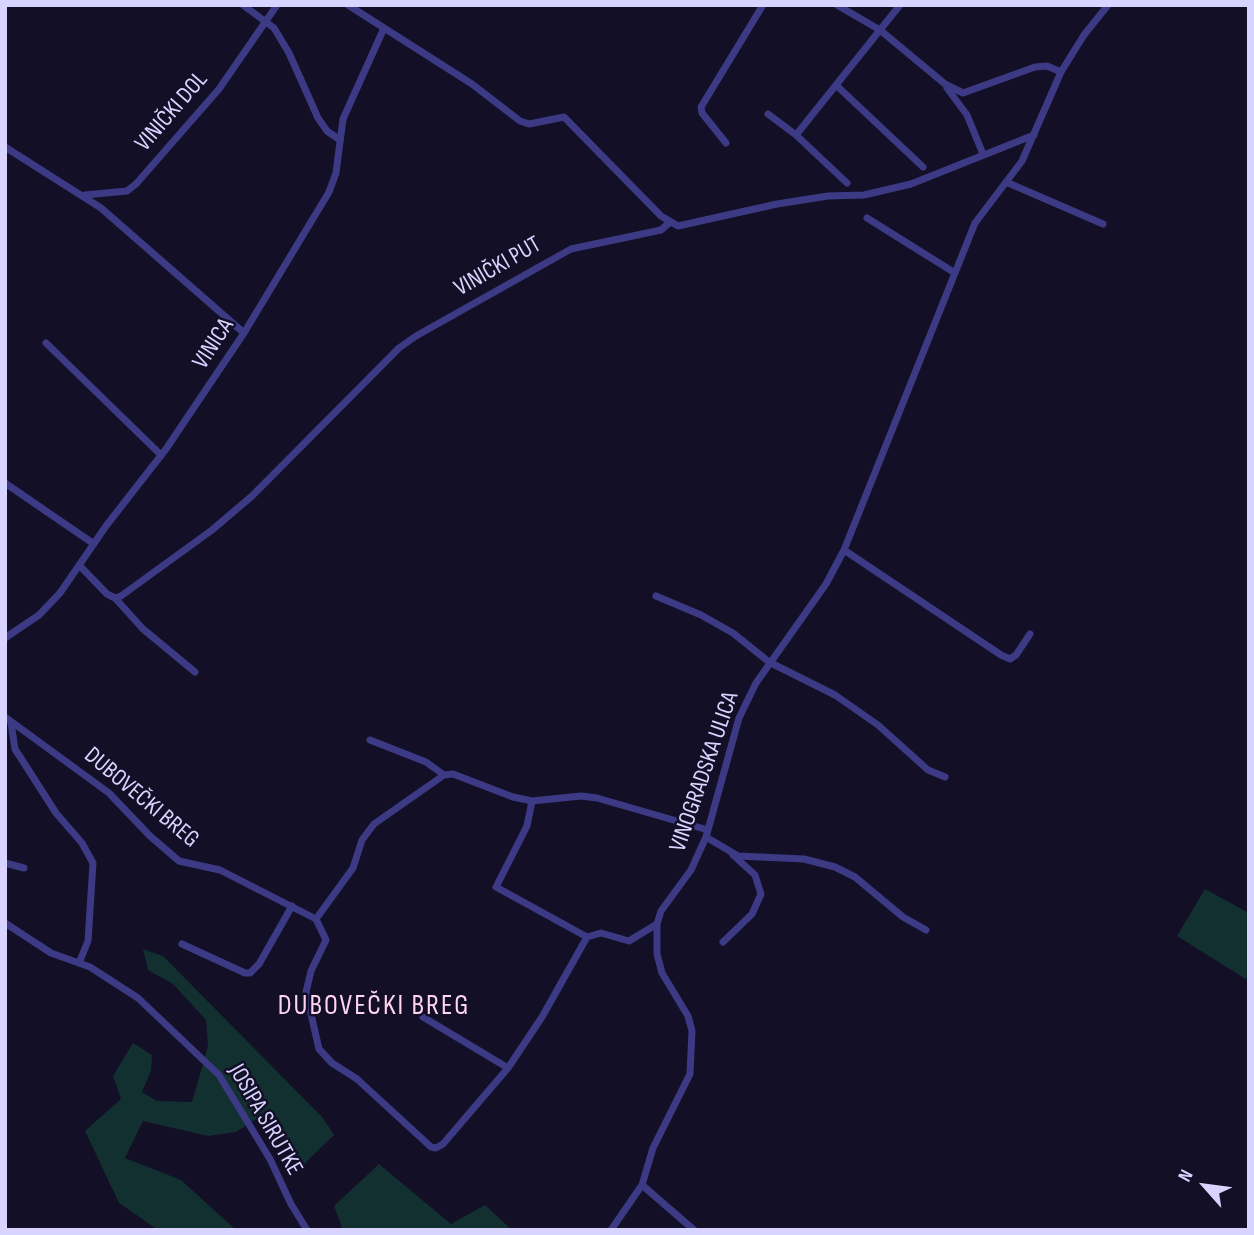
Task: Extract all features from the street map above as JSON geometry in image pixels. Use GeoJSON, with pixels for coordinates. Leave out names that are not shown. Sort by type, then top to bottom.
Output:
{"type":"FeatureCollection","features":[{"type":"Feature","properties":{"kind":"street"},"geometry":{"type":"LineString","coordinates":[[243,5],[268,21],[289,53],[318,118],[327,131],[340,140]]}},
{"type":"Feature","properties":{"kind":"street","name":"VINIČKI DOL"},"geometry":{"type":"LineString","coordinates":[[84,195],[127,191],[136,184],[219,89],[277,5]]}},
{"type":"Feature","properties":{"kind":"street"},"geometry":{"type":"LineString","coordinates":[[348,5],[472,84],[520,121],[529,124],[564,117],[669,223]]}},
{"type":"Feature","properties":{"kind":"street"},"geometry":{"type":"LineString","coordinates":[[726,144],[702,113],[702,101],[763,5]]}},
{"type":"Feature","properties":{"kind":"street"},"geometry":{"type":"LineString","coordinates":[[837,5],[880,30],[957,91],[970,92],[1035,67],[1047,66],[1061,72]]}},
{"type":"Feature","properties":{"kind":"street"},"geometry":{"type":"LineString","coordinates":[[796,135],[900,5]]}},
{"type":"Feature","properties":{"kind":"street","name":"VINOGRADSKA ULICA"},"geometry":{"type":"LineString","coordinates":[[657,923],[691,870],[707,833],[739,718],[769,662],[826,584],[844,550],[975,223],[1006,183],[1034,135],[1061,72],[1078,44],[1108,5]]}},
{"type":"Feature","properties":{"kind":"street","name":"VINICA"},"geometry":{"type":"LineString","coordinates":[[5,638],[45,610],[80,566],[161,455],[244,333],[329,192],[336,173],[347,109],[384,28]]}},
{"type":"Feature","properties":{"kind":"street"},"geometry":{"type":"LineString","coordinates":[[945,84],[967,115],[983,155]]}},
{"type":"Feature","properties":{"kind":"street"},"geometry":{"type":"LineString","coordinates":[[836,85],[923,167]]}},
{"type":"Feature","properties":{"kind":"street"},"geometry":{"type":"LineString","coordinates":[[768,114],[796,135],[847,183]]}},
{"type":"Feature","properties":{"kind":"street","name":"VINIČKI PUT"},"geometry":{"type":"LineString","coordinates":[[115,598],[212,530],[252,496],[399,348],[416,335],[570,249],[661,230],[669,223],[688,225],[803,200],[875,193],[911,184],[1034,135]]}},
{"type":"Feature","properties":{"kind":"street"},"geometry":{"type":"LineString","coordinates":[[5,146],[84,195],[244,333]]}},
{"type":"Feature","properties":{"kind":"street"},"geometry":{"type":"LineString","coordinates":[[1006,183],[1103,224]]}},
{"type":"Feature","properties":{"kind":"street"},"geometry":{"type":"LineString","coordinates":[[867,218],[955,273]]}},
{"type":"Feature","properties":{"kind":"street"},"geometry":{"type":"LineString","coordinates":[[46,343],[161,455]]}},
{"type":"Feature","properties":{"kind":"street"},"geometry":{"type":"LineString","coordinates":[[5,483],[94,544]]}},
{"type":"Feature","properties":{"kind":"street"},"geometry":{"type":"LineString","coordinates":[[844,550],[1001,655],[1010,659],[1016,655],[1030,634]]}},
{"type":"Feature","properties":{"kind":"street"},"geometry":{"type":"LineString","coordinates":[[80,566],[115,598],[143,629],[195,672]]}},
{"type":"Feature","properties":{"kind":"street"},"geometry":{"type":"LineString","coordinates":[[656,596],[684,605],[733,634],[769,662],[835,695],[878,725],[928,770],[945,778]]}},
{"type":"Feature","properties":{"kind":"street","name":"DUBOVEČKI BREG"},"geometry":{"type":"LineString","coordinates":[[8,720],[109,793],[150,836],[179,861],[220,870],[316,919]]}},
{"type":"Feature","properties":{"kind":"street","name":"DUBOVEČKI BREG"},"geometry":{"type":"LineString","coordinates":[[8,720],[15,749],[56,813],[82,843],[93,863],[88,941],[79,963]]}},
{"type":"Feature","properties":{"kind":"street"},"geometry":{"type":"LineString","coordinates":[[370,740],[426,762],[444,775]]}},
{"type":"Feature","properties":{"kind":"street"},"geometry":{"type":"LineString","coordinates":[[657,923],[629,940],[601,933],[587,937],[542,1017],[508,1068],[436,1149],[357,1079],[332,1063],[319,1049],[306,992],[311,971],[326,940],[316,919],[353,868],[362,840],[374,824],[444,775],[453,774],[513,797],[532,800],[581,796],[597,798],[707,833],[755,876],[761,894],[752,914],[723,942]]}},
{"type":"Feature","properties":{"kind":"street"},"geometry":{"type":"LineString","coordinates":[[532,800],[527,826],[496,887],[587,937]]}},
{"type":"Feature","properties":{"kind":"street"},"geometry":{"type":"LineString","coordinates":[[733,855],[804,859],[828,864],[855,877],[903,917],[926,930]]}},
{"type":"Feature","properties":{"kind":"street"},"geometry":{"type":"LineString","coordinates":[[5,863],[24,868]]}},
{"type":"Feature","properties":{"kind":"street"},"geometry":{"type":"LineString","coordinates":[[182,944],[245,974],[250,973],[259,964],[292,906]]}},
{"type":"Feature","properties":{"kind":"street","name":"JOSIPA SIRUTKE"},"geometry":{"type":"LineString","coordinates":[[5,923],[51,953],[79,963],[138,998],[219,1075],[270,1158],[290,1204],[307,1230]]}},
{"type":"Feature","properties":{"kind":"street"},"geometry":{"type":"LineString","coordinates":[[611,1230],[642,1185],[653,1148],[686,1086],[692,1054],[688,1016],[666,982],[657,954],[657,923]]}},
{"type":"Feature","properties":{"kind":"street"},"geometry":{"type":"LineString","coordinates":[[423,1017],[508,1068]]}},
{"type":"Feature","properties":{"kind":"street"},"geometry":{"type":"LineString","coordinates":[[642,1185],[694,1230]]}},
{"type":"Feature","properties":{"kind":"green space"},"geometry":{"type":"Polygon","coordinates":[[[1205,889],[1249,913],[1249,981],[1177,936],[1205,889]]]}},
{"type":"Feature","properties":{"kind":"green space"},"geometry":{"type":"Polygon","coordinates":[[[143,949],[163,956],[323,1118],[334,1135],[302,1166],[263,1115],[236,1132],[208,1136],[143,1121],[125,1158],[181,1180],[236,1230],[158,1230],[119,1203],[85,1131],[121,1099],[113,1076],[133,1043],[152,1055],[151,1071],[142,1092],[157,1101],[192,1102],[208,1046],[206,1020],[173,984],[148,970],[143,949]]]}},
{"type":"Feature","properties":{"kind":"green space"},"geometry":{"type":"Polygon","coordinates":[[[379,1164],[451,1224],[485,1205],[512,1230],[343,1230],[334,1206],[379,1164]]]}},
{"type":"Feature","properties":{"kind":"district","name":"DUBOVEČKI BREG"},"geometry":{"type":"Point","coordinates":[374,1007]}}]}
